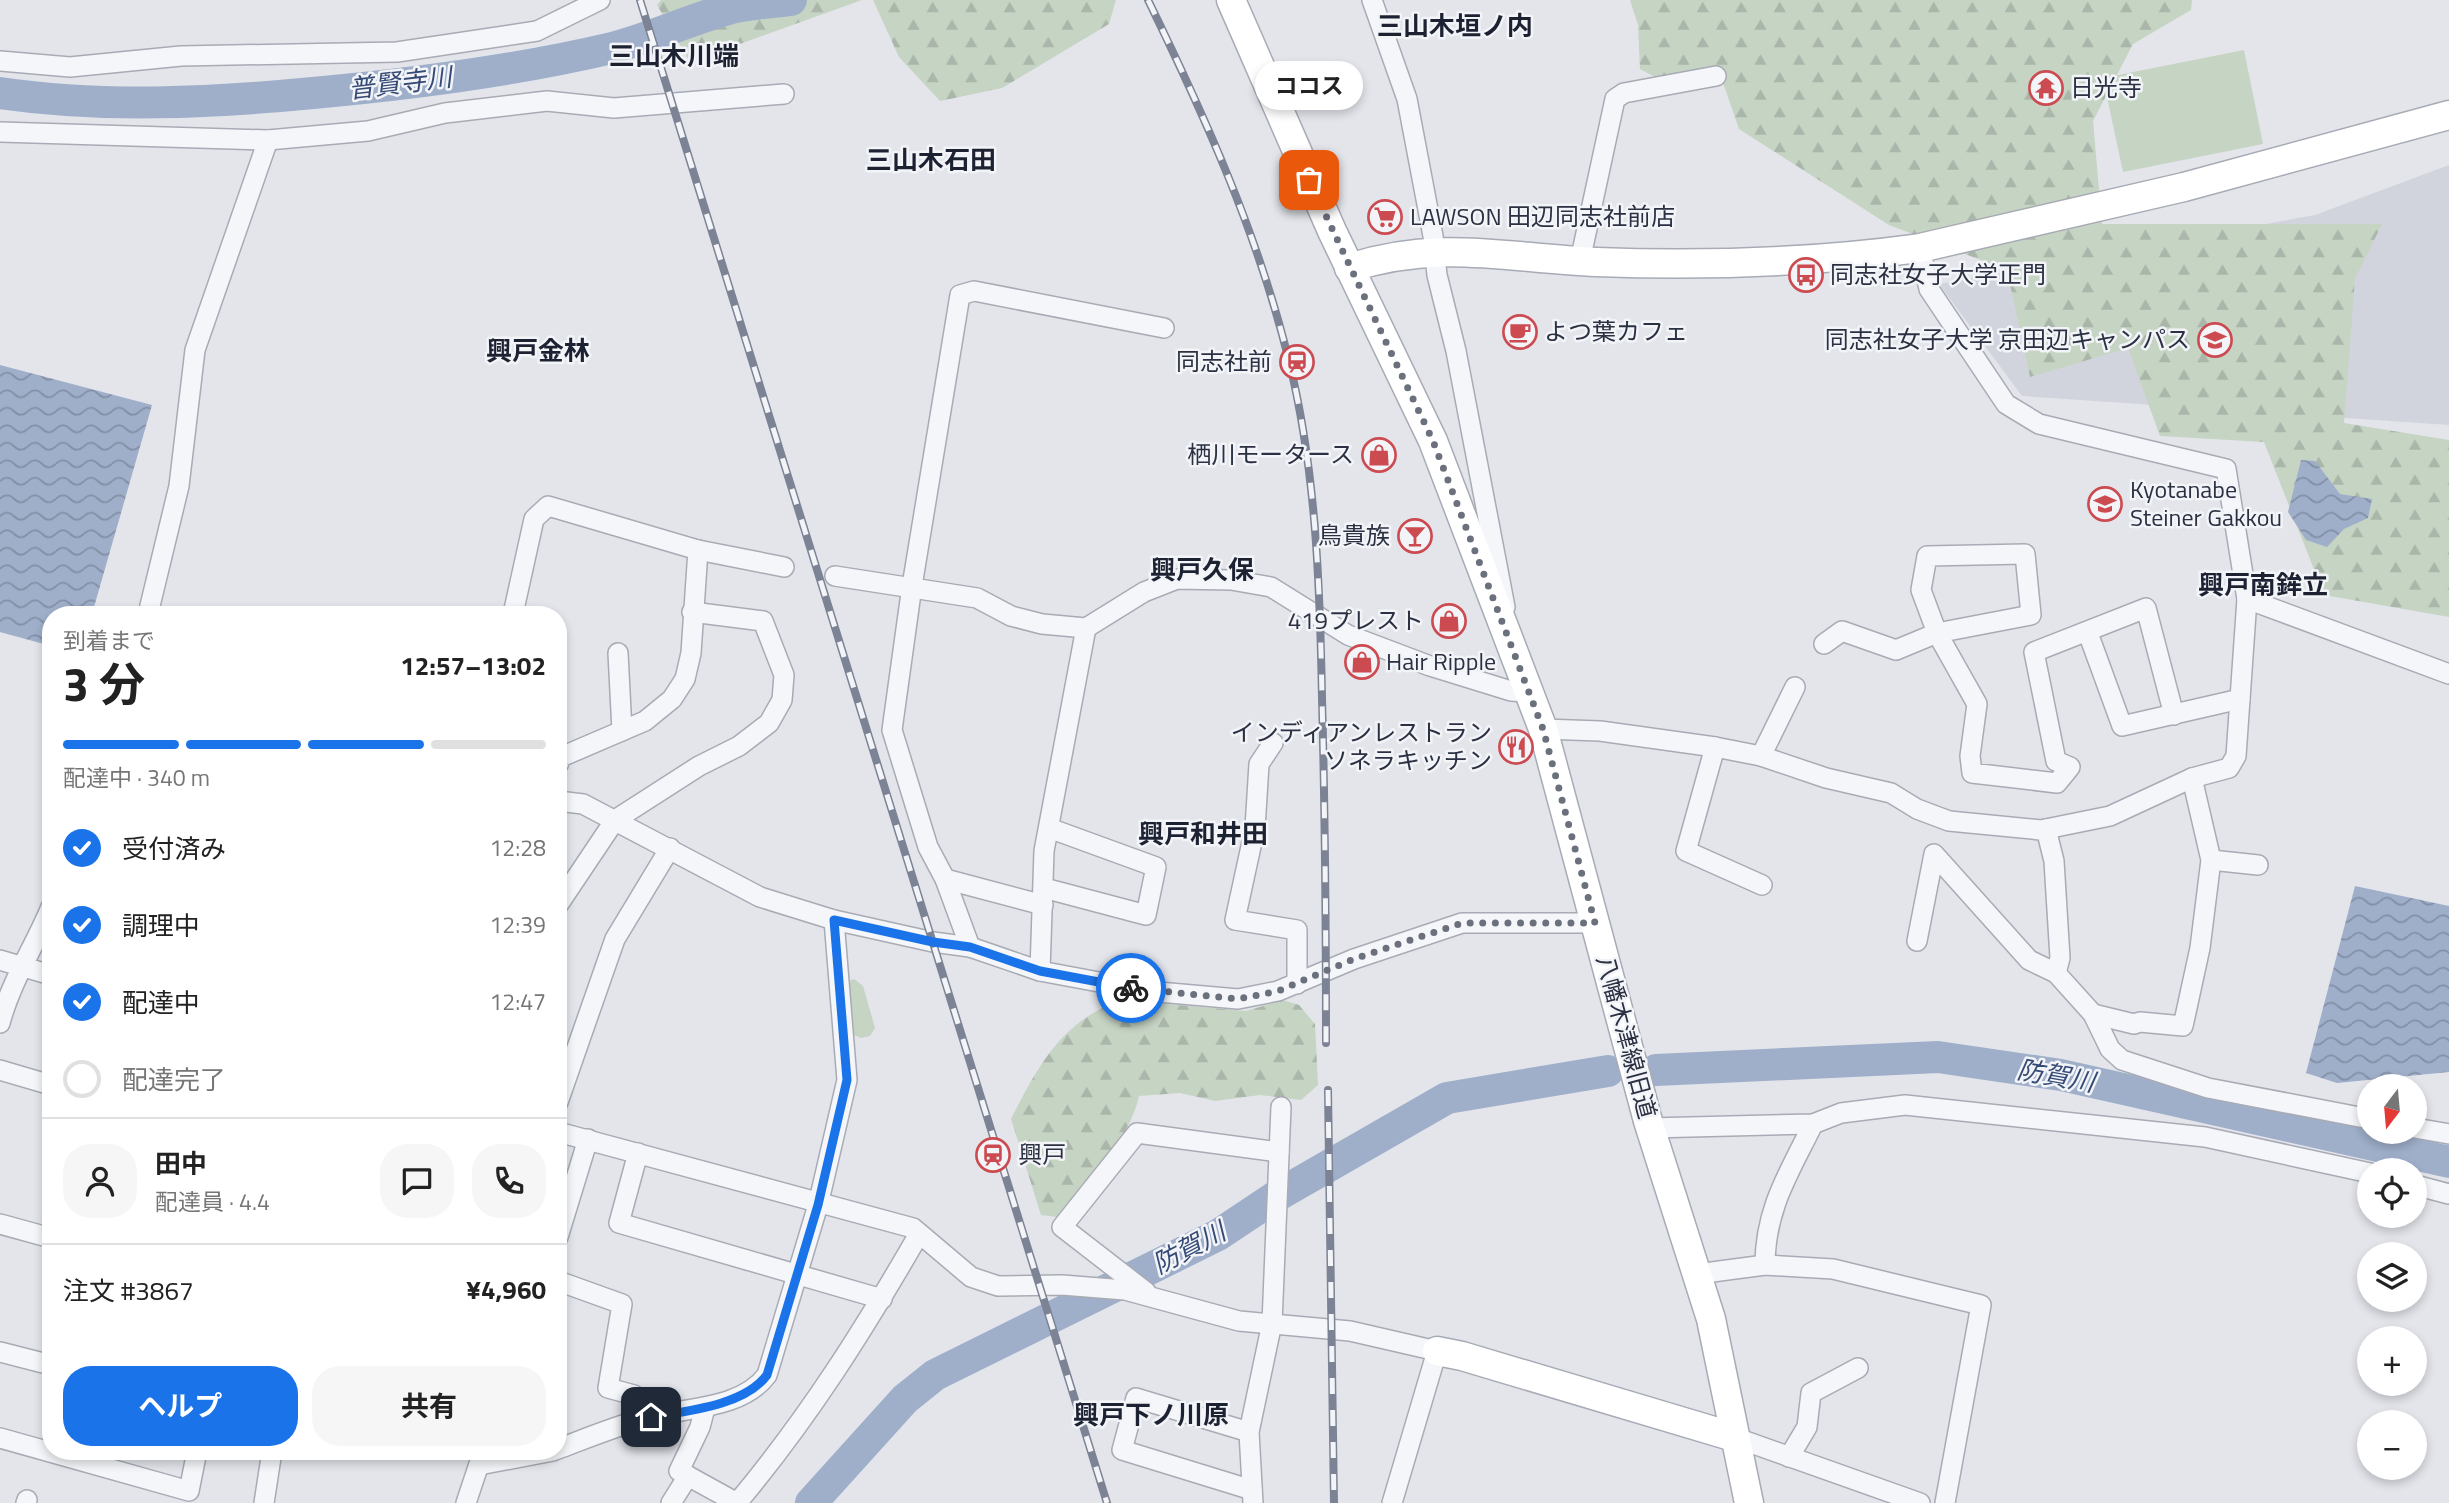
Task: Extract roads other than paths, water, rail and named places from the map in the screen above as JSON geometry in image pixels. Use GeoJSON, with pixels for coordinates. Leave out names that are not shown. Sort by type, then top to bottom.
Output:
{"type":"FeatureCollection","features":[{"type":"Feature","properties":{"kind":"street"},"geometry":{"type":"LineString","coordinates":[[0,61],[70,68],[181,56],[397,52],[537,31],[600,0]]}},
{"type":"Feature","properties":{"kind":"street","name":"八幡木津線旧道"},"geometry":{"type":"LineString","coordinates":[[1231,0],[1349,268],[1433,441],[1543,729],[1650,1128],[1697,1274],[1725,1380],[1749,1503]]}},
{"type":"Feature","properties":{"kind":"street"},"geometry":{"type":"LineString","coordinates":[[1372,0],[1407,99],[1434,252],[1504,594],[1508,639]]}},
{"type":"Feature","properties":{"kind":"street"},"geometry":{"type":"LineString","coordinates":[[1580,261],[1615,99],[1624,93],[1716,76]]}},
{"type":"Feature","properties":{"kind":"street"},"geometry":{"type":"LineString","coordinates":[[0,132],[268,140],[368,131],[445,113],[547,101],[614,108],[785,94]]}},
{"type":"Feature","properties":{"kind":"street"},"geometry":{"type":"LineString","coordinates":[[1349,268],[1395,254],[1434,252],[1472,251],[1580,261],[1785,260],[1920,248],[2184,187],[2449,115]]}},
{"type":"Feature","properties":{"kind":"street"},"geometry":{"type":"LineString","coordinates":[[150,606],[179,485],[195,350],[268,140]]}},
{"type":"Feature","properties":{"kind":"street"},"geometry":{"type":"LineString","coordinates":[[1543,729],[1600,731],[1761,756],[1825,778],[1891,793],[1917,809],[1949,821],[2046,829],[2110,816],[2192,778],[2229,768],[2236,756],[2247,599],[2226,469],[2039,424],[2006,404],[1929,289],[1920,248]]}},
{"type":"Feature","properties":{"kind":"street"},"geometry":{"type":"LineString","coordinates":[[970,947],[944,879],[928,847],[892,730],[912,586],[960,295],[974,291],[1164,328]]}},
{"type":"Feature","properties":{"kind":"street"},"geometry":{"type":"LineString","coordinates":[[515,606],[534,519],[548,506],[698,550],[784,567]]}},
{"type":"Feature","properties":{"kind":"street"},"geometry":{"type":"LineString","coordinates":[[567,754],[645,721],[672,699],[685,679],[691,653],[698,550]]}},
{"type":"Feature","properties":{"kind":"street"},"geometry":{"type":"LineString","coordinates":[[1824,644],[1842,631],[1896,650],[1937,633],[2031,615],[2025,554],[1927,556],[1921,590],[1937,633],[1977,704],[1970,756],[1972,773],[2057,783],[2070,767],[2056,761],[2034,652],[2146,608],[2174,715]]}},
{"type":"Feature","properties":{"kind":"street"},"geometry":{"type":"LineString","coordinates":[[835,576],[977,598],[1011,616],[1042,624],[1086,628],[1144,592],[1177,579],[1231,580],[1271,587],[1330,624],[1375,646],[1511,691],[1527,692]]}},
{"type":"Feature","properties":{"kind":"street"},"geometry":{"type":"LineString","coordinates":[[2247,599],[2449,674]]}},
{"type":"Feature","properties":{"kind":"street"},"geometry":{"type":"LineString","coordinates":[[567,892],[615,820],[699,766],[739,746],[769,723],[782,700],[784,675],[763,621],[692,612]]}},
{"type":"Feature","properties":{"kind":"street"},"geometry":{"type":"LineString","coordinates":[[1040,971],[1044,851],[1086,628]]}},
{"type":"Feature","properties":{"kind":"street"},"geometry":{"type":"LineString","coordinates":[[2088,633],[2122,726],[2240,699]]}},
{"type":"Feature","properties":{"kind":"street"},"geometry":{"type":"LineString","coordinates":[[618,653],[622,731]]}},
{"type":"Feature","properties":{"kind":"street"},"geometry":{"type":"LineString","coordinates":[[1761,756],[1795,687]]}},
{"type":"Feature","properties":{"kind":"street"},"geometry":{"type":"LineString","coordinates":[[1273,743],[1259,764],[1255,828],[1235,920],[1297,930],[1297,984]]}},
{"type":"Feature","properties":{"kind":"street"},"geometry":{"type":"LineString","coordinates":[[1715,747],[1686,851],[1762,885]]}},
{"type":"Feature","properties":{"kind":"street"},"geometry":{"type":"LineString","coordinates":[[2093,1014],[2134,1024],[2140,1022],[2183,1026],[2200,948],[2211,860],[2192,778]]}},
{"type":"Feature","properties":{"kind":"street"},"geometry":{"type":"LineString","coordinates":[[567,803],[583,804],[760,897],[834,920],[933,942],[970,947],[1040,971],[1147,991],[1238,999],[1297,984],[1354,959],[1462,923],[1595,923]]}},
{"type":"Feature","properties":{"kind":"street"},"geometry":{"type":"LineString","coordinates":[[944,879],[1146,915],[1156,867],[1049,828]]}},
{"type":"Feature","properties":{"kind":"street"},"geometry":{"type":"LineString","coordinates":[[2046,829],[2054,861],[2056,888],[2060,958],[2056,973]]}},
{"type":"Feature","properties":{"kind":"street"},"geometry":{"type":"LineString","coordinates":[[567,1076],[615,939],[670,848]]}},
{"type":"Feature","properties":{"kind":"street"},"geometry":{"type":"LineString","coordinates":[[1917,941],[1934,854],[2029,960],[2056,973],[2093,1014],[2110,1049],[2122,1060],[2208,1088],[2357,1117]]}},
{"type":"Feature","properties":{"kind":"street"},"geometry":{"type":"LineString","coordinates":[[2211,860],[2258,865]]}},
{"type":"Feature","properties":{"kind":"street"},"geometry":{"type":"LineString","coordinates":[[567,1446],[617,1426],[651,1417],[714,1407],[751,1388],[767,1375],[818,1205],[847,1080],[834,920]]}},
{"type":"Feature","properties":{"kind":"street"},"geometry":{"type":"LineString","coordinates":[[0,1023],[22,966],[42,925]]}},
{"type":"Feature","properties":{"kind":"street"},"geometry":{"type":"LineString","coordinates":[[0,960],[42,972]]}},
{"type":"Feature","properties":{"kind":"street"},"geometry":{"type":"LineString","coordinates":[[0,1070],[42,1082]]}},
{"type":"Feature","properties":{"kind":"street"},"geometry":{"type":"LineString","coordinates":[[1650,1128],[1813,1124],[1841,1113],[1905,1105],[2205,1137],[2357,1170]]}},
{"type":"Feature","properties":{"kind":"street"},"geometry":{"type":"LineString","coordinates":[[1249,1432],[1136,1398],[1122,1450],[1253,1496],[1249,1432],[1272,1323],[1281,1107]]}},
{"type":"Feature","properties":{"kind":"street"},"geometry":{"type":"LineString","coordinates":[[1765,1265],[1765,1233],[1777,1197],[1813,1124]]}},
{"type":"Feature","properties":{"kind":"street"},"geometry":{"type":"LineString","coordinates":[[2427,1130],[2449,1134]]}},
{"type":"Feature","properties":{"kind":"street"},"geometry":{"type":"LineString","coordinates":[[1153,1298],[1062,1227],[1138,1133],[1279,1152]]}},
{"type":"Feature","properties":{"kind":"street"},"geometry":{"type":"LineString","coordinates":[[567,1134],[818,1205],[913,1228],[971,1277],[998,1286],[1091,1286],[1153,1298],[1239,1321],[1350,1331],[1462,1356],[1734,1437],[1920,1503]]}},
{"type":"Feature","properties":{"kind":"street"},"geometry":{"type":"LineString","coordinates":[[567,1208],[588,1139]]}},
{"type":"Feature","properties":{"kind":"street"},"geometry":{"type":"LineString","coordinates":[[638,1153],[619,1223],[882,1299]]}},
{"type":"Feature","properties":{"kind":"street"},"geometry":{"type":"LineString","coordinates":[[2427,1188],[2449,1194]]}},
{"type":"Feature","properties":{"kind":"street"},"geometry":{"type":"LineString","coordinates":[[0,1224],[42,1236]]}},
{"type":"Feature","properties":{"kind":"street"},"geometry":{"type":"LineString","coordinates":[[705,1408],[700,1427],[679,1471],[737,1503],[798,1429],[882,1299],[919,1234]]}},
{"type":"Feature","properties":{"kind":"street"},"geometry":{"type":"LineString","coordinates":[[1697,1274],[1765,1265],[1833,1269],[1981,1305],[1945,1503]]}},
{"type":"Feature","properties":{"kind":"street"},"geometry":{"type":"LineString","coordinates":[[567,1284],[622,1304],[608,1388],[634,1395]]}},
{"type":"Feature","properties":{"kind":"street"},"geometry":{"type":"LineString","coordinates":[[1392,1503],[1437,1351]]}},
{"type":"Feature","properties":{"kind":"street"},"geometry":{"type":"LineString","coordinates":[[0,1352],[42,1363]]}},
{"type":"Feature","properties":{"kind":"street"},"geometry":{"type":"LineString","coordinates":[[1788,1457],[1807,1427],[1811,1393],[1858,1368]]}},
{"type":"Feature","properties":{"kind":"street"},"geometry":{"type":"LineString","coordinates":[[0,1438],[42,1450]]}},
{"type":"Feature","properties":{"kind":"street"},"geometry":{"type":"LineString","coordinates":[[78,1460],[189,1491],[195,1460]]}},
{"type":"Feature","properties":{"kind":"street"},"geometry":{"type":"LineString","coordinates":[[264,1503],[271,1460]]}},
{"type":"Feature","properties":{"kind":"street"},"geometry":{"type":"LineString","coordinates":[[466,1503],[480,1460]]}},
{"type":"Feature","properties":{"kind":"street"},"geometry":{"type":"LineString","coordinates":[[671,1503],[688,1476]]}},
{"type":"Feature","properties":{"kind":"water"},"geometry":{"type":"Polygon","coordinates":[[[0,365],[152,405],[94,606],[42,606],[42,644],[0,632],[0,365]]]}},
{"type":"Feature","properties":{"kind":"water"},"geometry":{"type":"Polygon","coordinates":[[[2301,460],[2315,461],[2340,494],[2372,499],[2368,518],[2344,529],[2327,547],[2306,540],[2288,512],[2301,460]]]}},
{"type":"Feature","properties":{"kind":"water"},"geometry":{"type":"Polygon","coordinates":[[[2355,886],[2449,906],[2449,1072],[2357,1074],[2357,1081],[2337,1083],[2306,1073],[2355,886]]]}},
{"type":"Feature","properties":{"kind":"waterway","name":"普賢寺川"},"geometry":{"type":"LineString","coordinates":[[0,93],[78,101],[156,102],[274,96],[388,85],[463,76],[575,56],[627,44],[735,7],[791,0]]}},
{"type":"Feature","properties":{"kind":"waterway","name":"防賀川"},"geometry":{"type":"LineString","coordinates":[[1656,1070],[1938,1057],[2061,1075],[2449,1162]]}},
{"type":"Feature","properties":{"kind":"waterway","name":"防賀川"},"geometry":{"type":"LineString","coordinates":[[811,1503],[905,1399],[935,1375],[1218,1235],[1278,1195],[1447,1098],[1608,1071]]}},
{"type":"Feature","properties":{"kind":"railway"},"geometry":{"type":"LineString","coordinates":[[640,0],[1107,1503]]}},
{"type":"Feature","properties":{"kind":"railway"},"geometry":{"type":"LineString","coordinates":[[1148,0],[1190,88],[1246,222],[1276,314],[1298,402],[1311,486],[1320,613],[1326,1043]]}},
{"type":"Feature","properties":{"kind":"railway"},"geometry":{"type":"LineString","coordinates":[[1328,1090],[1334,1503]]}},
{"type":"Feature","properties":{"kind":"place","name":"日光寺"},"geometry":{"type":"Point","coordinates":[2046,88]}},
{"type":"Feature","properties":{"kind":"place","name":"ココス"},"geometry":{"type":"Point","coordinates":[1309,180]}},
{"type":"Feature","properties":{"kind":"place","name":"LAWSON 田辺同志社前店"},"geometry":{"type":"Point","coordinates":[1385,217]}},
{"type":"Feature","properties":{"kind":"place","name":"同志社女子大学正門"},"geometry":{"type":"Point","coordinates":[1806,275]}},
{"type":"Feature","properties":{"kind":"place","name":"よつ葉カフェ"},"geometry":{"type":"Point","coordinates":[1520,332]}},
{"type":"Feature","properties":{"kind":"place","name":"同志社女子大学 京田辺キャンパス"},"geometry":{"type":"Point","coordinates":[2215,340]}},
{"type":"Feature","properties":{"kind":"place","name":"同志社前"},"geometry":{"type":"Point","coordinates":[1297,362]}},
{"type":"Feature","properties":{"kind":"place","name":"栖川モータース"},"geometry":{"type":"Point","coordinates":[1379,455]}},
{"type":"Feature","properties":{"kind":"place","name":"Kyotanabe Steiner Gakkou"},"geometry":{"type":"Point","coordinates":[2105,504]}},
{"type":"Feature","properties":{"kind":"place","name":"鳥貴族"},"geometry":{"type":"Point","coordinates":[1415,536]}},
{"type":"Feature","properties":{"kind":"place","name":"419プレスト"},"geometry":{"type":"Point","coordinates":[1449,621]}},
{"type":"Feature","properties":{"kind":"place","name":"Hair Ripple"},"geometry":{"type":"Point","coordinates":[1362,662]}},
{"type":"Feature","properties":{"kind":"place","name":"インディアンレストラン ソネラキッチン"},"geometry":{"type":"Point","coordinates":[1516,747]}},
{"type":"Feature","properties":{"kind":"place","name":"興戸"},"geometry":{"type":"Point","coordinates":[993,1155]}},
{"type":"Feature","properties":{"kind":"district","name":"三山木垣ノ内"},"geometry":{"type":"Point","coordinates":[1455,26]}},
{"type":"Feature","properties":{"kind":"district","name":"三山木川端"},"geometry":{"type":"Point","coordinates":[674,56]}},
{"type":"Feature","properties":{"kind":"district","name":"三山木石田"},"geometry":{"type":"Point","coordinates":[931,160]}},
{"type":"Feature","properties":{"kind":"district","name":"興戸金林"},"geometry":{"type":"Point","coordinates":[538,351]}},
{"type":"Feature","properties":{"kind":"district","name":"興戸久保"},"geometry":{"type":"Point","coordinates":[1202,570]}},
{"type":"Feature","properties":{"kind":"district","name":"興戸南鉾立"},"geometry":{"type":"Point","coordinates":[2263,585]}},
{"type":"Feature","properties":{"kind":"district","name":"興戸和井田"},"geometry":{"type":"Point","coordinates":[1203,834]}},
{"type":"Feature","properties":{"kind":"district","name":"興戸下ノ川原"},"geometry":{"type":"Point","coordinates":[1151,1415]}}]}
